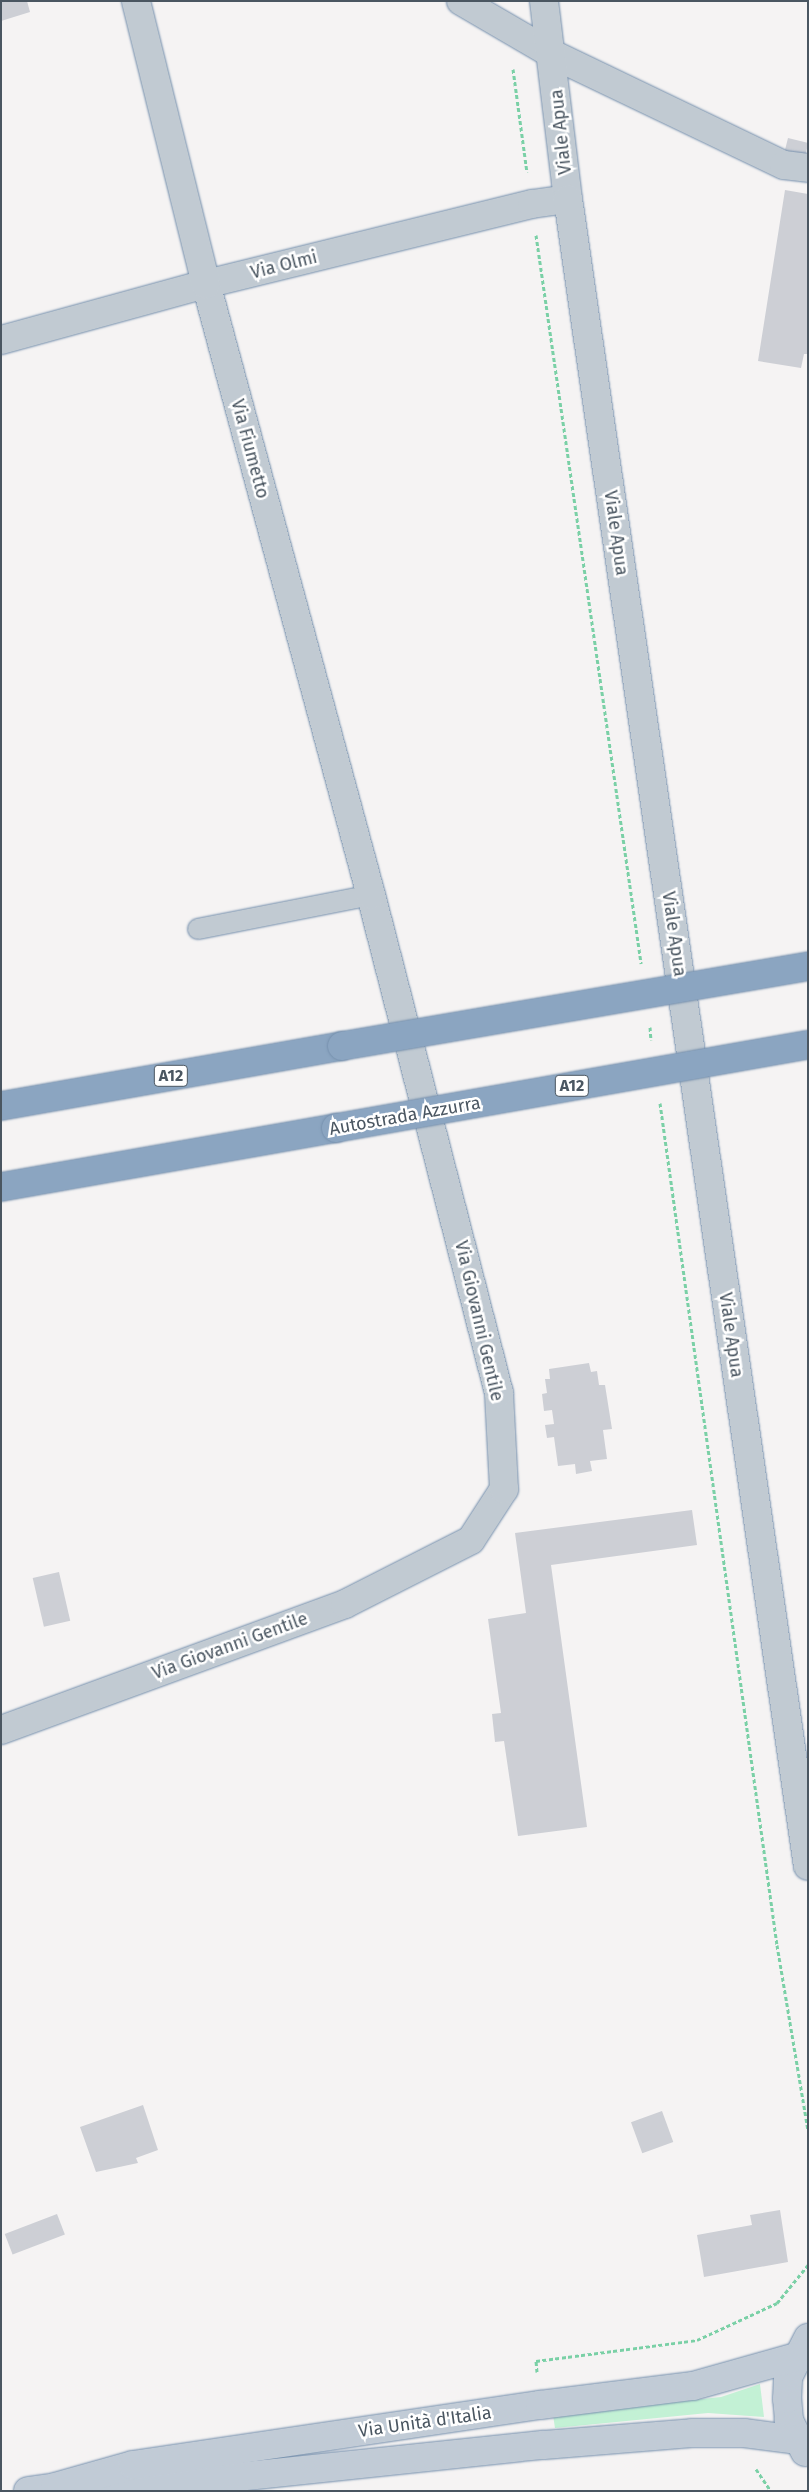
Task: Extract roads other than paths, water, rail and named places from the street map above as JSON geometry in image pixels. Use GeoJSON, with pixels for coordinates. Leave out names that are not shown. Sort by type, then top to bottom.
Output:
{"type":"FeatureCollection","features":[{"type":"Feature","properties":{"kind":"highway","name":"A12"},"geometry":{"type":"LineString","coordinates":[[1,1106],[808,966]]}},
{"type":"Feature","properties":{"kind":"highway","name":"Autostrada Azzurra"},"geometry":{"type":"LineString","coordinates":[[1,1187],[808,1045]]}},
{"type":"Feature","properties":{"kind":"main road"},"geometry":{"type":"LineString","coordinates":[[802,2347],[788,2377],[787,2399],[789,2420],[802,2448]]}},
{"type":"Feature","properties":{"kind":"main road","name":"Via Unità d'Italia"},"geometry":{"type":"LineString","coordinates":[[28,2491],[55,2487],[133,2465],[540,2405],[693,2386],[802,2347]]}},
{"type":"Feature","properties":{"kind":"main road","name":"Via Unità d'Italia"},"geometry":{"type":"LineString","coordinates":[[55,2487],[132,2488],[544,2445],[692,2434],[744,2433],[802,2448]]}},
{"type":"Feature","properties":{"kind":"street","name":"Via Fiumetto"},"geometry":{"type":"LineString","coordinates":[[136,1],[206,284],[371,896]]}},
{"type":"Feature","properties":{"kind":"street"},"geometry":{"type":"LineString","coordinates":[[461,1],[552,54],[784,165],[808,168]]}},
{"type":"Feature","properties":{"kind":"street","name":"Viale Apua"},"geometry":{"type":"LineString","coordinates":[[544,1],[552,54],[568,199],[808,1866]]}},
{"type":"Feature","properties":{"kind":"street","name":"Via Olmi"},"geometry":{"type":"LineString","coordinates":[[1,340],[206,284],[522,207],[568,199]]}},
{"type":"Feature","properties":{"kind":"street","name":"Via Giovanni Gentile"},"geometry":{"type":"LineString","coordinates":[[1,1730],[345,1604],[471,1540],[504,1489],[499,1393],[371,896]]}},
{"type":"Feature","properties":{"kind":"lane"},"geometry":{"type":"LineString","coordinates":[[198,929],[371,896]]}}]}
